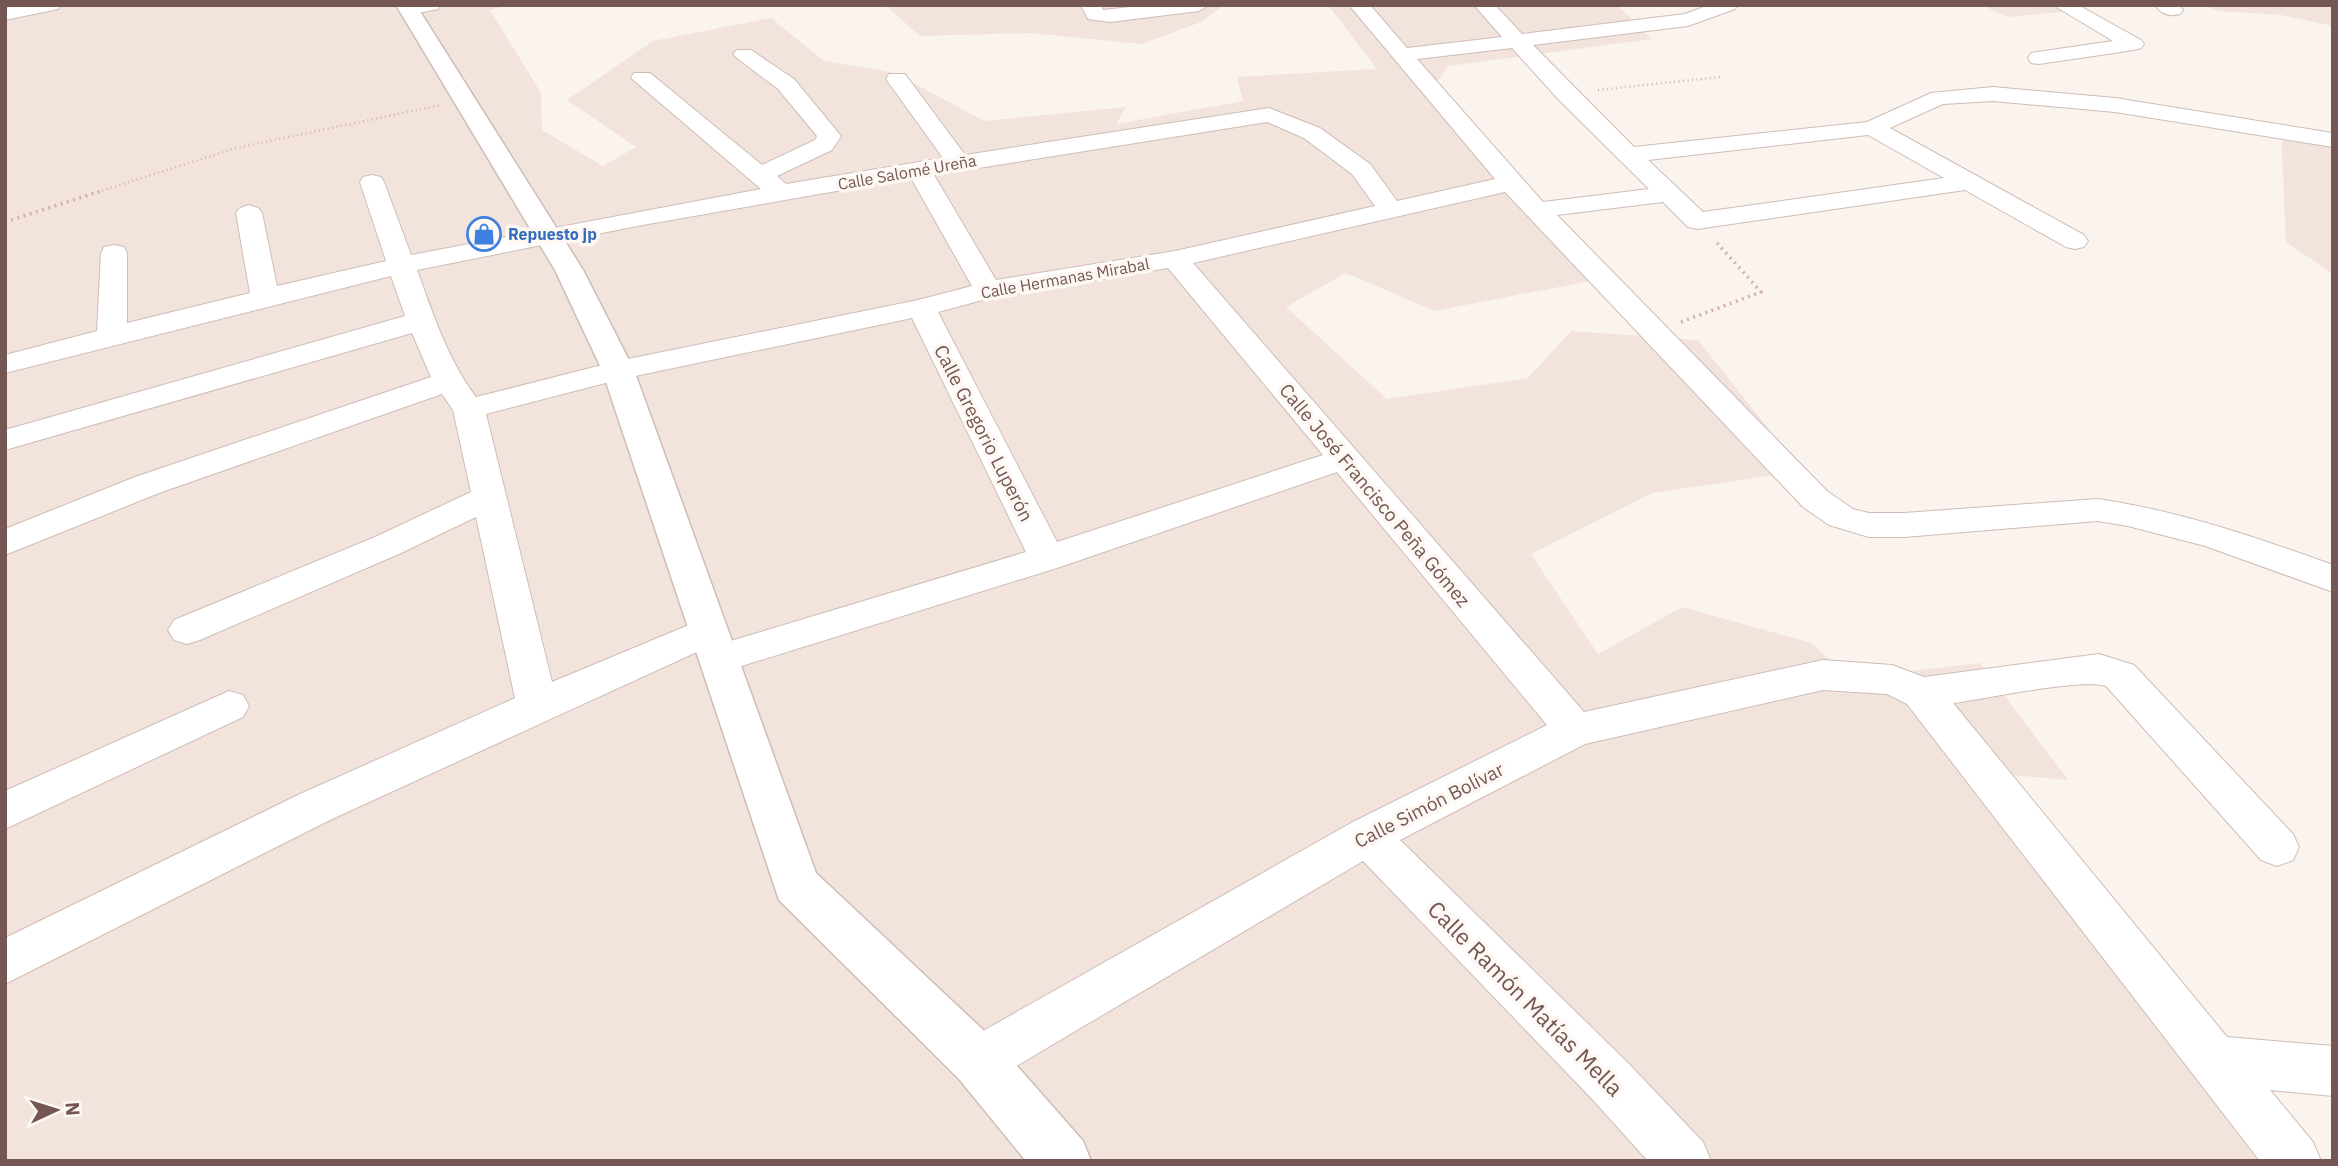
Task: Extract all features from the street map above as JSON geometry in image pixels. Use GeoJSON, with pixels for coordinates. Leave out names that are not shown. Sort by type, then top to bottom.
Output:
{"type":"FeatureCollection","features":[{"type":"Feature","properties":{"kind":"street"},"geometry":{"type":"LineString","coordinates":[[5,14],[51,5]]}},
{"type":"Feature","properties":{"kind":"street"},"geometry":{"type":"LineString","coordinates":[[1091,5],[1095,15],[1102,16],[1199,5]]}},
{"type":"Feature","properties":{"kind":"street"},"geometry":{"type":"LineString","coordinates":[[1359,5],[1511,183],[1815,499],[1841,517],[1869,525],[1904,525],[2098,510],[2184,526],[2333,579]]}},
{"type":"Feature","properties":{"kind":"street"},"geometry":{"type":"LineString","coordinates":[[1484,5],[1627,155],[1697,220],[1968,181]]}},
{"type":"Feature","properties":{"kind":"street"},"geometry":{"type":"LineString","coordinates":[[1614,5],[1644,26]]}},
{"type":"Feature","properties":{"kind":"street"},"geometry":{"type":"LineString","coordinates":[[1402,55],[1688,20],[1728,5]]}},
{"type":"Feature","properties":{"kind":"street"},"geometry":{"type":"LineString","coordinates":[[2039,58],[2134,44],[2063,5]]}},
{"type":"Feature","properties":{"kind":"street"},"geometry":{"type":"LineString","coordinates":[[415,7],[462,100],[569,270],[618,370],[796,885],[978,1062],[1063,1161]]}},
{"type":"Feature","properties":{"kind":"street"},"geometry":{"type":"LineString","coordinates":[[744,54],[786,84],[829,136],[824,145],[762,174]]}},
{"type":"Feature","properties":{"kind":"street"},"geometry":{"type":"LineString","coordinates":[[642,78],[782,193]]}},
{"type":"Feature","properties":{"kind":"street"},"geometry":{"type":"LineString","coordinates":[[897,79],[958,163]]}},
{"type":"Feature","properties":{"kind":"street"},"geometry":{"type":"LineString","coordinates":[[1627,155],[1872,128],[1940,98],[1993,94],[2115,105],[2333,140]]}},
{"type":"Feature","properties":{"kind":"street","name":"Calle Salomé Ureña"},"geometry":{"type":"LineString","coordinates":[[5,364],[265,295],[546,235],[958,163],[1269,115],[1312,133],[1361,169],[1390,209]]}},
{"type":"Feature","properties":{"kind":"street"},"geometry":{"type":"LineString","coordinates":[[1872,128],[2075,241]]}},
{"type":"Feature","properties":{"kind":"street"},"geometry":{"type":"LineString","coordinates":[[919,171],[988,290]]}},
{"type":"Feature","properties":{"kind":"street"},"geometry":{"type":"LineString","coordinates":[[372,182],[422,321],[448,381],[469,410],[537,705]]}},
{"type":"Feature","properties":{"kind":"street","name":"Calle Hermanas Mirabal"},"geometry":{"type":"LineString","coordinates":[[618,370],[921,308],[988,290],[1175,259],[1511,183]]}},
{"type":"Feature","properties":{"kind":"street"},"geometry":{"type":"LineString","coordinates":[[1539,210],[1667,194]]}},
{"type":"Feature","properties":{"kind":"street"},"geometry":{"type":"LineString","coordinates":[[249,213],[265,295]]}},
{"type":"Feature","properties":{"kind":"street"},"geometry":{"type":"LineString","coordinates":[[112,336],[114,253]]}},
{"type":"Feature","properties":{"kind":"street","name":"Calle José Francisco Peña Gómez"},"geometry":{"type":"LineString","coordinates":[[1175,259],[1575,730]]}},
{"type":"Feature","properties":{"kind":"street","name":"Calle Gregorio Luperón"},"geometry":{"type":"LineString","coordinates":[[921,308],[1047,558]]}},
{"type":"Feature","properties":{"kind":"street"},"geometry":{"type":"LineString","coordinates":[[5,440],[422,321]]}},
{"type":"Feature","properties":{"kind":"street"},"geometry":{"type":"LineString","coordinates":[[469,410],[618,370]]}},
{"type":"Feature","properties":{"kind":"street"},"geometry":{"type":"LineString","coordinates":[[5,543],[147,485],[448,381]]}},
{"type":"Feature","properties":{"kind":"street"},"geometry":{"type":"LineString","coordinates":[[5,962],[315,807],[537,705],[713,645],[1047,558],[1343,458]]}},
{"type":"Feature","properties":{"kind":"street"},"geometry":{"type":"LineString","coordinates":[[187,631],[388,545],[488,498]]}},
{"type":"Feature","properties":{"kind":"street"},"geometry":{"type":"LineString","coordinates":[[1921,693],[2072,671],[2099,669],[2120,675],[2277,846]]}},
{"type":"Feature","properties":{"kind":"street","name":"Calle Simón Bolívar"},"geometry":{"type":"LineString","coordinates":[[978,1062],[1367,836],[1575,730],[1823,675],[1892,681],[1921,693]]}},
{"type":"Feature","properties":{"kind":"street"},"geometry":{"type":"LineString","coordinates":[[1921,693],[2294,1161]]}},
{"type":"Feature","properties":{"kind":"street"},"geometry":{"type":"LineString","coordinates":[[5,811],[229,706]]}},
{"type":"Feature","properties":{"kind":"street","name":"Calle Ramón Matías Mella"},"geometry":{"type":"LineString","coordinates":[[1367,836],[1611,1082],[1684,1161]]}},
{"type":"Feature","properties":{"kind":"street"},"geometry":{"type":"LineString","coordinates":[[2213,1060],[2333,1071]]}},
{"type":"Feature","properties":{"kind":"path"},"geometry":{"type":"LineString","coordinates":[[1566,93],[1720,77]]}},
{"type":"Feature","properties":{"kind":"path"},"geometry":{"type":"LineString","coordinates":[[5,222],[236,148],[462,100]]}},
{"type":"Feature","properties":{"kind":"path"},"geometry":{"type":"LineString","coordinates":[[1654,332],[1761,292],[1697,220]]}},
{"type":"Feature","properties":{"kind":"shaded area"},"geometry":{"type":"Polygon","coordinates":[[[5,5],[509,5],[490,10],[541,93],[542,130],[603,166],[636,147],[567,100],[653,41],[771,18],[824,61],[895,73],[984,121],[1126,107],[1116,124],[1243,101],[1237,77],[1377,69],[1328,5],[1617,5],[1652,39],[1448,66],[1431,90],[1611,277],[1434,311],[1346,273],[1286,307],[1387,399],[1528,378],[1571,331],[1698,340],[1802,471],[1652,493],[1531,554],[1598,654],[1682,607],[1811,643],[1849,678],[1980,663],[2068,780],[2012,775],[2319,1161],[5,1161],[5,5]]]}},
{"type":"Feature","properties":{"kind":"shaded area"},"geometry":{"type":"Polygon","coordinates":[[[885,5],[1224,5],[1201,22],[1142,44],[1031,33],[920,36],[885,5]]]}},
{"type":"Feature","properties":{"kind":"shaded area"},"geometry":{"type":"Polygon","coordinates":[[[1982,5],[2073,5],[2081,10],[2008,17],[1982,5]]]}},
{"type":"Feature","properties":{"kind":"shaded area"},"geometry":{"type":"Polygon","coordinates":[[[2203,5],[2333,5],[2333,26],[2281,15],[2219,11],[2203,5]]]}},
{"type":"Feature","properties":{"kind":"shaded area"},"geometry":{"type":"Polygon","coordinates":[[[2281,131],[2333,131],[2333,274],[2286,242],[2281,131]]]}},
{"type":"Feature","properties":{"kind":"place","name":"Repuesto jp"},"geometry":{"type":"Point","coordinates":[484,234]}}]}
